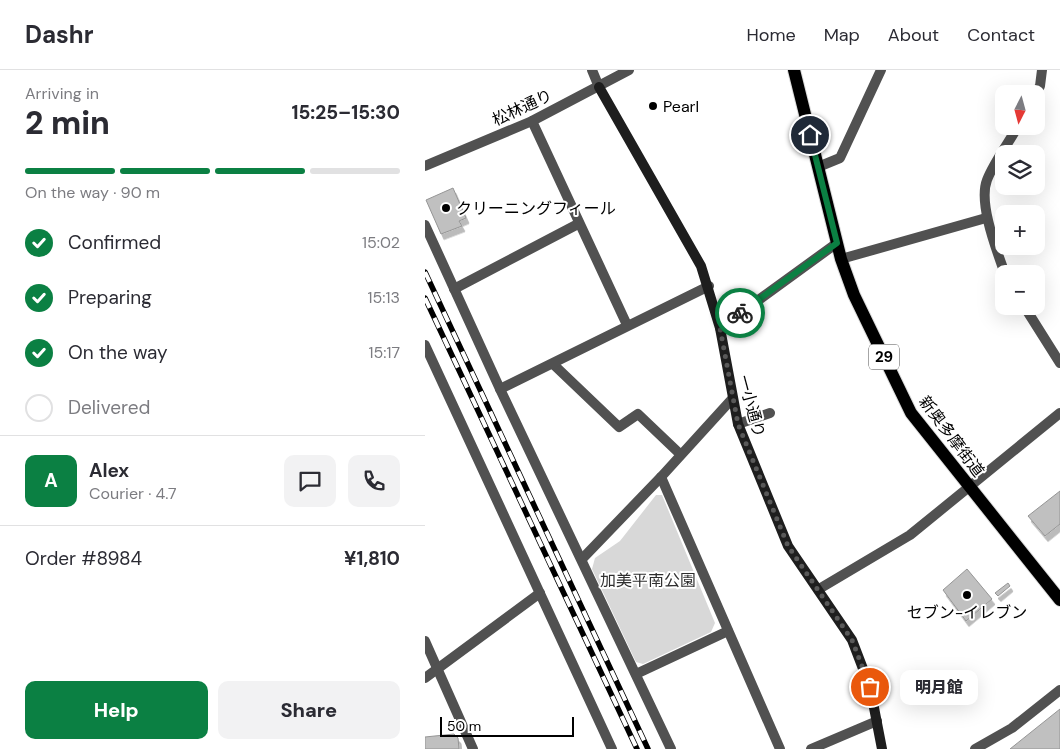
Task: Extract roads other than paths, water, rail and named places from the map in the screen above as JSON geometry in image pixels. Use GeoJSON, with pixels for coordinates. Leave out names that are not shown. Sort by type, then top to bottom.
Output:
{"type":"FeatureCollection","features":[{"type":"Feature","properties":{"kind":"main road","name":"新奥多摩街道"},"geometry":{"type":"LineString","coordinates":[[794,70],[841,259],[853,295],[911,414],[1060,600]]}},
{"type":"Feature","properties":{"kind":"street","name":"一小通り"},"geometry":{"type":"LineString","coordinates":[[592,70],[599,87],[701,266],[709,286],[720,328],[738,424],[788,546],[852,640],[870,687],[882,749]]}},
{"type":"Feature","properties":{"kind":"street","name":"松林通り"},"geometry":{"type":"LineString","coordinates":[[425,166],[532,121],[629,70]]}},
{"type":"Feature","properties":{"kind":"street"},"geometry":{"type":"LineString","coordinates":[[818,167],[840,158],[881,70]]}},
{"type":"Feature","properties":{"kind":"street"},"geometry":{"type":"LineString","coordinates":[[1040,85],[1042,70]]}},
{"type":"Feature","properties":{"kind":"street"},"geometry":{"type":"LineString","coordinates":[[532,121],[578,224],[627,325]]}},
{"type":"Feature","properties":{"kind":"street"},"geometry":{"type":"LineString","coordinates":[[1002,265],[986,218],[987,181],[1013,135]]}},
{"type":"Feature","properties":{"kind":"street"},"geometry":{"type":"LineString","coordinates":[[841,259],[986,218]]}},
{"type":"Feature","properties":{"kind":"street"},"geometry":{"type":"LineString","coordinates":[[454,289],[578,224]]}},
{"type":"Feature","properties":{"kind":"street"},"geometry":{"type":"LineString","coordinates":[[425,225],[499,389],[637,674],[671,749]]}},
{"type":"Feature","properties":{"kind":"street"},"geometry":{"type":"LineString","coordinates":[[720,328],[837,243]]}},
{"type":"Feature","properties":{"kind":"street"},"geometry":{"type":"LineString","coordinates":[[499,389],[709,286]]}},
{"type":"Feature","properties":{"kind":"street"},"geometry":{"type":"LineString","coordinates":[[1030,315],[1060,363]]}},
{"type":"Feature","properties":{"kind":"street"},"geometry":{"type":"LineString","coordinates":[[425,345],[612,749]]}},
{"type":"Feature","properties":{"kind":"street"},"geometry":{"type":"LineString","coordinates":[[553,364],[619,427],[638,414],[680,454]]}},
{"type":"Feature","properties":{"kind":"street"},"geometry":{"type":"LineString","coordinates":[[582,559],[661,477],[732,398]]}},
{"type":"Feature","properties":{"kind":"street"},"geometry":{"type":"LineString","coordinates":[[819,589],[910,535],[1060,412]]}},
{"type":"Feature","properties":{"kind":"street"},"geometry":{"type":"LineString","coordinates":[[738,424],[770,413]]}},
{"type":"Feature","properties":{"kind":"street"},"geometry":{"type":"LineString","coordinates":[[661,477],[780,749]]}},
{"type":"Feature","properties":{"kind":"street"},"geometry":{"type":"LineString","coordinates":[[425,678],[540,593]]}},
{"type":"Feature","properties":{"kind":"street"},"geometry":{"type":"LineString","coordinates":[[637,674],[728,631]]}},
{"type":"Feature","properties":{"kind":"street"},"geometry":{"type":"LineString","coordinates":[[425,641],[473,749]]}},
{"type":"Feature","properties":{"kind":"street"},"geometry":{"type":"LineString","coordinates":[[975,749],[1012,728],[1060,690]]}},
{"type":"Feature","properties":{"kind":"street"},"geometry":{"type":"LineString","coordinates":[[811,749],[877,721]]}},
{"type":"Feature","properties":{"kind":"railway"},"geometry":{"type":"LineString","coordinates":[[425,272],[648,749]]}},
{"type":"Feature","properties":{"kind":"railway"},"geometry":{"type":"LineString","coordinates":[[425,298],[637,749]]}},
{"type":"Feature","properties":{"kind":"place","name":"Pearl"},"geometry":{"type":"Point","coordinates":[653,106]}},
{"type":"Feature","properties":{"kind":"place","name":"クリーニングフィール"},"geometry":{"type":"Point","coordinates":[446,208]}},
{"type":"Feature","properties":{"kind":"place","name":"セブン-イレブン"},"geometry":{"type":"Point","coordinates":[967,595]}},
{"type":"Feature","properties":{"kind":"place","name":"明月館"},"geometry":{"type":"Point","coordinates":[870,687]}},
{"type":"Feature","properties":{"kind":"park label","name":"加美平南公園"},"geometry":{"type":"Point","coordinates":[648,580]}}]}
